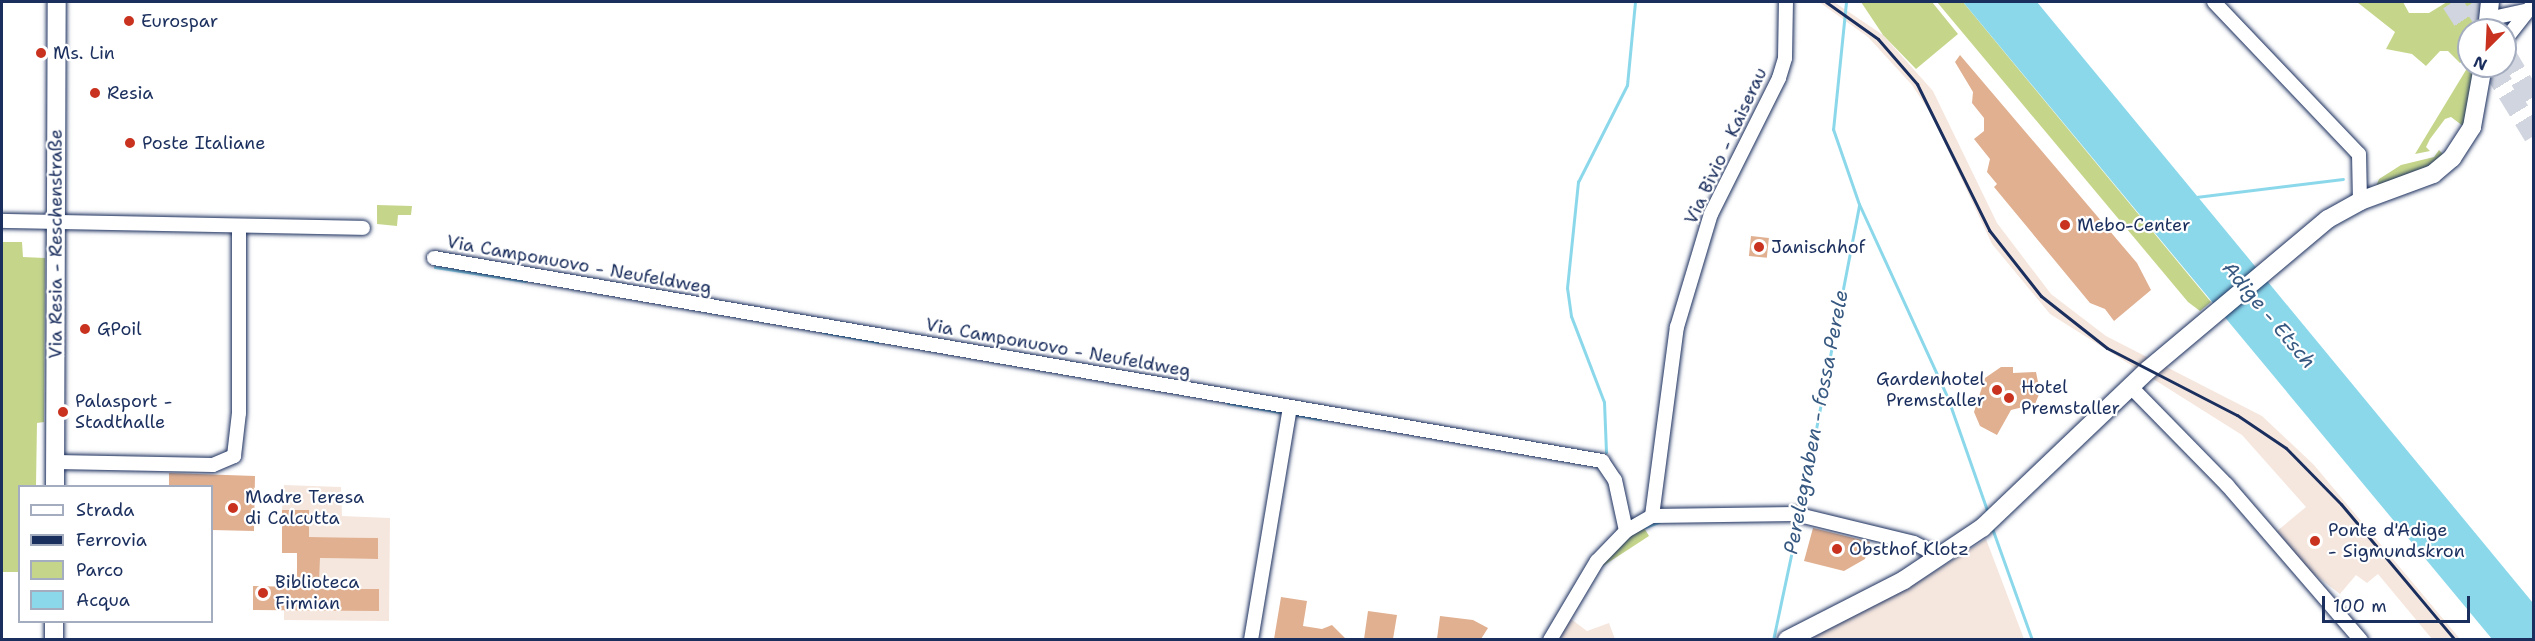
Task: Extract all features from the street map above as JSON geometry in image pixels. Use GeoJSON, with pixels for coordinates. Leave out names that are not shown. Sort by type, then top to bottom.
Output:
{"type":"FeatureCollection","features":[{"type":"Feature","properties":{"kind":"main road","name":"Via Resia - Reschenstraße"},"geometry":{"type":"LineString","coordinates":[[55,485],[54,222],[57,2]]}},
{"type":"Feature","properties":{"kind":"main road"},"geometry":{"type":"LineString","coordinates":[[1787,639],[1874,597],[1983,528],[2130,387],[2328,219],[2360,201],[2419,181],[2452,158],[2476,116],[2482,78]]}},
{"type":"Feature","properties":{"kind":"main road"},"geometry":{"type":"LineString","coordinates":[[54,623],[54,639]]}},
{"type":"Feature","properties":{"kind":"street","name":"Via Bivio - Kaiserau"},"geometry":{"type":"LineString","coordinates":[[1652,516],[1677,327],[1711,214],[1779,78],[1785,58],[1786,2]]}},
{"type":"Feature","properties":{"kind":"street"},"geometry":{"type":"LineString","coordinates":[[2214,2],[2359,154],[2360,201]]}},
{"type":"Feature","properties":{"kind":"street"},"geometry":{"type":"LineString","coordinates":[[2489,13],[2509,16],[2531,7]]}},
{"type":"Feature","properties":{"kind":"street"},"geometry":{"type":"LineString","coordinates":[[2517,23],[2531,7]]}},
{"type":"Feature","properties":{"kind":"street"},"geometry":{"type":"LineString","coordinates":[[2,221],[239,228],[363,228]]}},
{"type":"Feature","properties":{"kind":"street"},"geometry":{"type":"LineString","coordinates":[[56,462],[213,465],[234,456],[239,413],[239,228]]}},
{"type":"Feature","properties":{"kind":"street","name":"Via Camponuovo - Neufeldweg"},"geometry":{"type":"LineString","coordinates":[[434,258],[1289,412],[1602,461],[1615,480],[1626,531]]}},
{"type":"Feature","properties":{"kind":"street"},"geometry":{"type":"LineString","coordinates":[[2130,387],[2227,485],[2361,639]]}},
{"type":"Feature","properties":{"kind":"street"},"geometry":{"type":"LineString","coordinates":[[1251,639],[1289,412]]}},
{"type":"Feature","properties":{"kind":"street"},"geometry":{"type":"LineString","coordinates":[[1550,639],[1586,575],[1626,531],[1652,516],[1801,516],[1914,543],[1940,556]]}},
{"type":"Feature","properties":{"kind":"shaded area"},"geometry":{"type":"Polygon","coordinates":[[[1819,2],[1834,2],[1883,35],[1933,91],[1997,223],[2051,294],[2106,336],[2262,416],[2314,465],[2460,639],[2432,639],[2378,574],[2367,583],[2356,575],[2340,594],[2305,567],[2277,531],[2306,507],[2242,435],[2050,314],[1992,244],[1931,114],[1912,85],[1868,37],[1819,2]]]}},
{"type":"Feature","properties":{"kind":"shaded area"},"geometry":{"type":"Polygon","coordinates":[[[284,485],[341,487],[342,516],[390,518],[389,621],[284,620],[284,610],[379,610],[379,590],[319,589],[320,558],[378,559],[378,538],[309,537],[309,511],[282,510],[284,485]]]}},
{"type":"Feature","properties":{"kind":"shaded area"},"geometry":{"type":"Polygon","coordinates":[[[1986,539],[2024,639],[1808,640],[1915,584],[1986,539]]]}},
{"type":"Feature","properties":{"kind":"shaded area"},"geometry":{"type":"Polygon","coordinates":[[[1571,619],[1587,631],[1609,623],[1615,639],[1559,639],[1571,619]]]}},
{"type":"Feature","properties":{"kind":"green space"},"geometry":{"type":"Polygon","coordinates":[[[1861,2],[1932,2],[1958,34],[1916,69],[1883,35],[1861,2]]]}},
{"type":"Feature","properties":{"kind":"green space"},"geometry":{"type":"Polygon","coordinates":[[[1937,2],[1963,2],[2211,302],[2200,311],[2188,302],[1937,2]]]}},
{"type":"Feature","properties":{"kind":"green space"},"geometry":{"type":"Polygon","coordinates":[[[2357,2],[2403,2],[2409,13],[2429,13],[2447,2],[2482,2],[2480,18],[2457,18],[2457,60],[2448,51],[2440,51],[2426,66],[2412,54],[2386,49],[2395,32],[2357,2]]]}},
{"type":"Feature","properties":{"kind":"green space"},"geometry":{"type":"Polygon","coordinates":[[[2461,78],[2473,78],[2463,126],[2451,117],[2445,119],[2426,147],[2430,151],[2415,154],[2461,78]]]}},
{"type":"Feature","properties":{"kind":"green space"},"geometry":{"type":"Polygon","coordinates":[[[2439,150],[2444,155],[2434,165],[2375,189],[2379,179],[2401,165],[2434,157],[2439,150]]]}},
{"type":"Feature","properties":{"kind":"green space"},"geometry":{"type":"Polygon","coordinates":[[[377,205],[412,206],[411,215],[398,215],[397,226],[377,224],[377,205]]]}},
{"type":"Feature","properties":{"kind":"green space"},"geometry":{"type":"Polygon","coordinates":[[[2,242],[22,242],[23,257],[45,258],[44,422],[37,423],[36,485],[18,485],[18,572],[2,572],[2,242]]]}},
{"type":"Feature","properties":{"kind":"green space"},"geometry":{"type":"Polygon","coordinates":[[[1643,526],[1649,536],[1603,566],[1600,559],[1643,526]]]}},
{"type":"Feature","properties":{"kind":"water","name":"Adige - Etsch"},"geometry":{"type":"Polygon","coordinates":[[[1963,2],[2037,2],[2533,603],[2533,639],[2492,639],[1963,2]]]}},
{"type":"Feature","properties":{"kind":"building","name":"Mebo-Center"},"geometry":{"type":"Polygon","coordinates":[[[1960,55],[2137,263],[2151,290],[2114,321],[2105,309],[2090,303],[1994,187],[1997,184],[1987,172],[1990,159],[1974,139],[1984,131],[1984,118],[1972,103],[1973,92],[1955,62],[1960,55]]]}},
{"type":"Feature","properties":{"kind":"building","name":"Janischhof"},"geometry":{"type":"Polygon","coordinates":[[[1751,236],[1769,238],[1767,258],[1749,256],[1751,236]]]}},
{"type":"Feature","properties":{"kind":"building","name":"Hotel Premstaller"},"geometry":{"type":"Polygon","coordinates":[[[2001,367],[2013,367],[2013,373],[2036,372],[2040,392],[2035,404],[2011,410],[1997,435],[1980,426],[1974,412],[1985,378],[2001,367]]]}},
{"type":"Feature","properties":{"kind":"building","name":"Madre Teresa di Calcutta"},"geometry":{"type":"Polygon","coordinates":[[[169,473],[255,476],[254,531],[213,530],[213,485],[169,485],[169,473]]]}},
{"type":"Feature","properties":{"kind":"building"},"geometry":{"type":"Polygon","coordinates":[[[282,510],[309,510],[309,537],[378,538],[378,559],[320,558],[319,589],[379,589],[379,611],[253,610],[253,586],[297,587],[297,553],[282,553],[282,510]]]}},
{"type":"Feature","properties":{"kind":"building","name":"Obsthof Klotz"},"geometry":{"type":"Polygon","coordinates":[[[1813,528],[1870,542],[1865,559],[1844,571],[1804,561],[1813,528]]]}},
{"type":"Feature","properties":{"kind":"building"},"geometry":{"type":"Polygon","coordinates":[[[1281,597],[1307,601],[1303,626],[1322,629],[1332,625],[1346,639],[1274,639],[1281,597]]]}},
{"type":"Feature","properties":{"kind":"building"},"geometry":{"type":"Polygon","coordinates":[[[1368,611],[1397,615],[1393,639],[1364,639],[1368,611]]]}},
{"type":"Feature","properties":{"kind":"building"},"geometry":{"type":"Polygon","coordinates":[[[1440,616],[1473,620],[1488,628],[1481,639],[1437,639],[1440,616]]]}},
{"type":"Feature","properties":{"kind":"waterway"},"geometry":{"type":"LineString","coordinates":[[1606,452],[1604,402],[1571,316],[1567,288],[1578,182],[1627,85],[1635,2]]}},
{"type":"Feature","properties":{"kind":"waterway"},"geometry":{"type":"LineString","coordinates":[[1846,2],[1833,129],[1859,204],[1947,396],[1988,513]]}},
{"type":"Feature","properties":{"kind":"waterway"},"geometry":{"type":"LineString","coordinates":[[2196,197],[2343,179]]}},
{"type":"Feature","properties":{"kind":"waterway","name":"Perelegraben - fossa Perele"},"geometry":{"type":"LineString","coordinates":[[1800,512],[1859,206]]}},
{"type":"Feature","properties":{"kind":"waterway"},"geometry":{"type":"LineString","coordinates":[[435,267],[525,281]]}},
{"type":"Feature","properties":{"kind":"waterway"},"geometry":{"type":"LineString","coordinates":[[823,332],[878,342]]}},
{"type":"Feature","properties":{"kind":"waterway"},"geometry":{"type":"LineString","coordinates":[[1228,403],[1286,413]]}},
{"type":"Feature","properties":{"kind":"waterway"},"geometry":{"type":"LineString","coordinates":[[1293,414],[1319,419]]}},
{"type":"Feature","properties":{"kind":"waterway","name":"Perelegraben - fossa Perele"},"geometry":{"type":"LineString","coordinates":[[1773,640],[1799,518]]}},
{"type":"Feature","properties":{"kind":"waterway"},"geometry":{"type":"LineString","coordinates":[[1645,527],[1659,522]]}},
{"type":"Feature","properties":{"kind":"waterway"},"geometry":{"type":"LineString","coordinates":[[1992,528],[2032,640]]}},
{"type":"Feature","properties":{"kind":"tunnel"},"geometry":{"type":"LineString","coordinates":[[2452,2],[2462,18]]}},
{"type":"Feature","properties":{"kind":"tunnel"},"geometry":{"type":"LineString","coordinates":[[2473,2],[2483,18]]}},
{"type":"Feature","properties":{"kind":"tunnel"},"geometry":{"type":"LineString","coordinates":[[2517,73],[2534,102]]}},
{"type":"Feature","properties":{"kind":"tunnel"},"geometry":{"type":"LineString","coordinates":[[2499,78],[2534,135]]}},
{"type":"Feature","properties":{"kind":"railway"},"geometry":{"type":"LineString","coordinates":[[1826,2],[1878,39],[1917,84],[1989,230],[2041,296],[2107,348],[2237,415],[2286,448],[2341,504],[2455,640]]}},
{"type":"Feature","properties":{"kind":"place","name":"Eurospar"},"geometry":{"type":"Point","coordinates":[129,21]}},
{"type":"Feature","properties":{"kind":"place","name":"Ms. Lin"},"geometry":{"type":"Point","coordinates":[41,53]}},
{"type":"Feature","properties":{"kind":"place","name":"Resia"},"geometry":{"type":"Point","coordinates":[95,93]}},
{"type":"Feature","properties":{"kind":"place","name":"Poste Italiane"},"geometry":{"type":"Point","coordinates":[130,143]}},
{"type":"Feature","properties":{"kind":"place","name":"Mebo-Center"},"geometry":{"type":"Point","coordinates":[2065,225]}},
{"type":"Feature","properties":{"kind":"place","name":"Janischhof"},"geometry":{"type":"Point","coordinates":[1759,247]}},
{"type":"Feature","properties":{"kind":"place","name":"GPoil"},"geometry":{"type":"Point","coordinates":[85,329]}},
{"type":"Feature","properties":{"kind":"place","name":"Gardenhotel Premstaller"},"geometry":{"type":"Point","coordinates":[1997,390]}},
{"type":"Feature","properties":{"kind":"place","name":"Hotel Premstaller"},"geometry":{"type":"Point","coordinates":[2009,398]}},
{"type":"Feature","properties":{"kind":"place","name":"Palasport - Stadthalle"},"geometry":{"type":"Point","coordinates":[63,412]}},
{"type":"Feature","properties":{"kind":"place","name":"Madre Teresa di Calcutta"},"geometry":{"type":"Point","coordinates":[233,508]}},
{"type":"Feature","properties":{"kind":"place","name":"Ponte d'Adige - Sigmundskron"},"geometry":{"type":"Point","coordinates":[2315,541]}},
{"type":"Feature","properties":{"kind":"place","name":"Obsthof Klotz"},"geometry":{"type":"Point","coordinates":[1837,549]}},
{"type":"Feature","properties":{"kind":"place","name":"Biblioteca Firmian"},"geometry":{"type":"Point","coordinates":[263,593]}}]}
